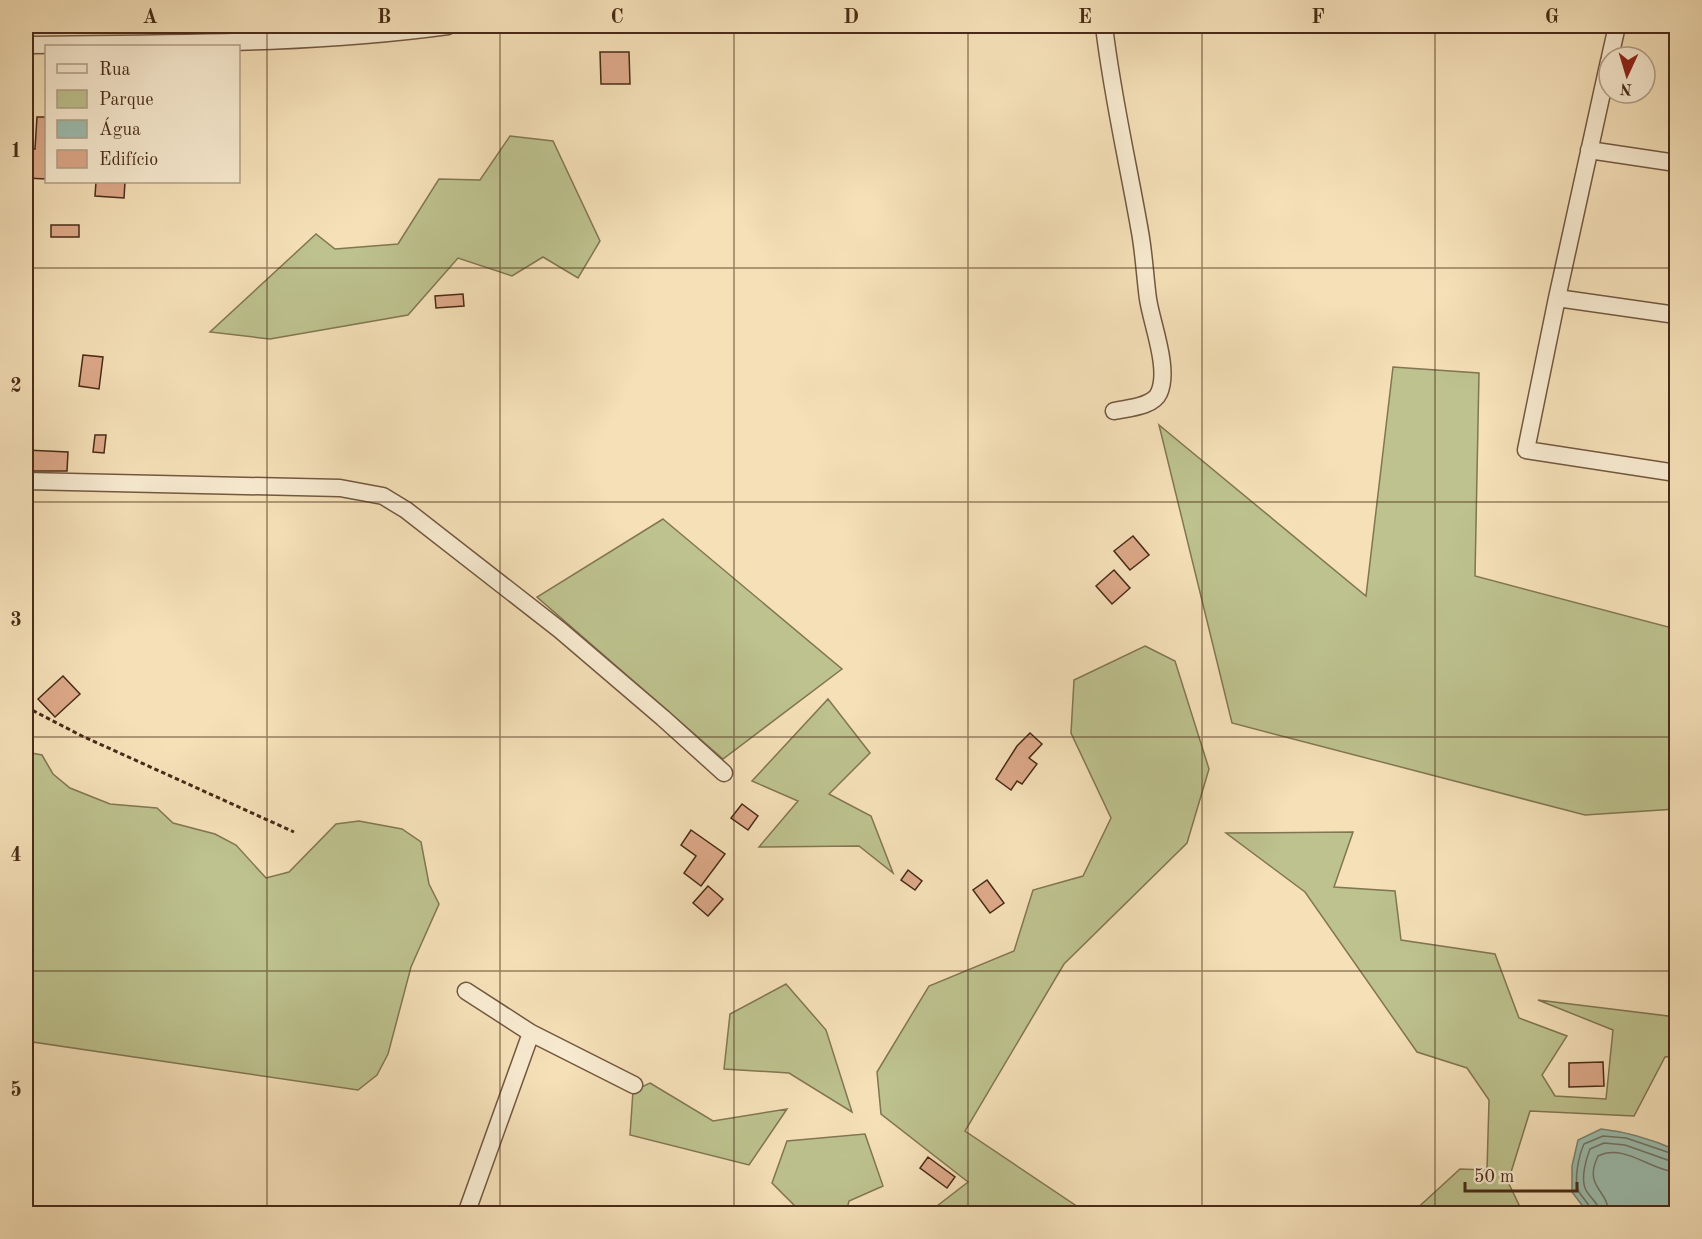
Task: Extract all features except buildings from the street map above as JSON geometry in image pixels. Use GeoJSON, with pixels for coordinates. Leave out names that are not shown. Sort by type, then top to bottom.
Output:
{"type":"FeatureCollection","features":[{"type":"Feature","properties":{"kind":"street"},"geometry":{"type":"LineString","coordinates":[[26,45],[297,39],[403,28],[448,26]]}},
{"type":"Feature","properties":{"kind":"street"},"geometry":{"type":"LineString","coordinates":[[1104,26],[1111,83],[1140,234],[1148,301],[1162,363],[1159,394],[1153,401],[1114,411]]}},
{"type":"Feature","properties":{"kind":"street"},"geometry":{"type":"LineString","coordinates":[[1613,45],[1617,26]]}},
{"type":"Feature","properties":{"kind":"street"},"geometry":{"type":"LineString","coordinates":[[1599,105],[1526,450],[1677,473]]}},
{"type":"Feature","properties":{"kind":"street"},"geometry":{"type":"LineString","coordinates":[[1589,150],[1677,163]]}},
{"type":"Feature","properties":{"kind":"street"},"geometry":{"type":"LineString","coordinates":[[1557,298],[1677,315]]}},
{"type":"Feature","properties":{"kind":"street"},"geometry":{"type":"LineString","coordinates":[[26,481],[340,488],[383,496],[406,510],[560,630],[723,773]]}},
{"type":"Feature","properties":{"kind":"street"},"geometry":{"type":"LineString","coordinates":[[466,992],[531,1033],[634,1085]]}},
{"type":"Feature","properties":{"kind":"street"},"geometry":{"type":"LineString","coordinates":[[466,1214],[531,1033]]}},
{"type":"Feature","properties":{"kind":"path"},"geometry":{"type":"LineString","coordinates":[[26,707],[82,736],[294,832]]}},
{"type":"Feature","properties":{"kind":"green space"},"geometry":{"type":"Polygon","coordinates":[[[510,136],[553,141],[600,241],[578,278],[543,257],[512,276],[458,258],[408,315],[270,339],[210,332],[316,234],[335,249],[398,244],[439,179],[480,180],[510,136]]]}},
{"type":"Feature","properties":{"kind":"green space"},"geometry":{"type":"Polygon","coordinates":[[[1393,367],[1479,373],[1475,576],[1676,629],[1676,809],[1585,815],[1232,723],[1159,425],[1366,596],[1393,367]]]}},
{"type":"Feature","properties":{"kind":"green space"},"geometry":{"type":"Polygon","coordinates":[[[663,519],[842,669],[723,759],[537,597],[663,519]]]}},
{"type":"Feature","properties":{"kind":"green space"},"geometry":{"type":"Polygon","coordinates":[[[1145,646],[1175,661],[1209,769],[1187,843],[1064,964],[965,1131],[1087,1213],[928,1213],[968,1182],[881,1114],[877,1072],[929,986],[1014,951],[1033,890],[1083,876],[1111,818],[1071,733],[1074,680],[1145,646]]]}},
{"type":"Feature","properties":{"kind":"green space"},"geometry":{"type":"Polygon","coordinates":[[[828,699],[870,753],[829,794],[871,816],[893,873],[859,846],[759,847],[798,801],[752,781],[828,699]]]}},
{"type":"Feature","properties":{"kind":"green space"},"geometry":{"type":"Polygon","coordinates":[[[26,752],[42,755],[53,774],[70,788],[110,804],[157,808],[173,823],[215,834],[236,845],[266,878],[289,872],[336,824],[359,821],[402,829],[421,842],[429,884],[439,904],[411,967],[388,1054],[377,1075],[358,1090],[26,1041],[26,752]]]}},
{"type":"Feature","properties":{"kind":"green space"},"geometry":{"type":"Polygon","coordinates":[[[1353,832],[1334,887],[1395,891],[1401,940],[1495,954],[1519,1018],[1567,1036],[1542,1075],[1555,1096],[1606,1099],[1613,1030],[1538,1000],[1676,1017],[1676,1056],[1665,1057],[1634,1116],[1530,1111],[1508,1182],[1523,1213],[1412,1213],[1460,1169],[1487,1170],[1489,1100],[1467,1068],[1417,1052],[1305,892],[1226,833],[1353,832]]]}},
{"type":"Feature","properties":{"kind":"green space"},"geometry":{"type":"Polygon","coordinates":[[[786,984],[826,1030],[852,1112],[789,1073],[724,1069],[730,1014],[786,984]]]}},
{"type":"Feature","properties":{"kind":"green space"},"geometry":{"type":"Polygon","coordinates":[[[650,1083],[713,1121],[787,1109],[749,1165],[630,1135],[633,1091],[650,1083]]]}},
{"type":"Feature","properties":{"kind":"green space"},"geometry":{"type":"Polygon","coordinates":[[[865,1134],[883,1186],[849,1201],[846,1213],[802,1213],[772,1183],[787,1141],[865,1134]]]}},
{"type":"Feature","properties":{"kind":"water"},"geometry":{"type":"Polygon","coordinates":[[[1601,1129],[1640,1136],[1676,1150],[1676,1213],[1588,1213],[1572,1192],[1572,1166],[1578,1140],[1601,1129]]]}}]}
